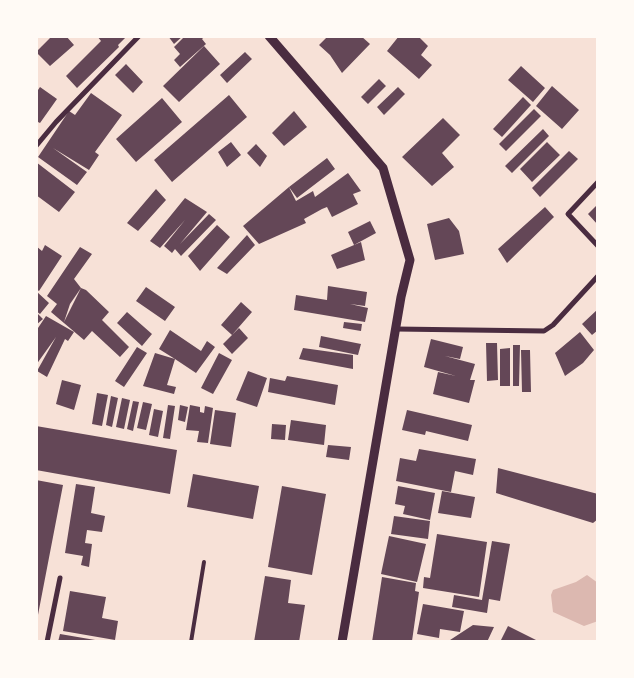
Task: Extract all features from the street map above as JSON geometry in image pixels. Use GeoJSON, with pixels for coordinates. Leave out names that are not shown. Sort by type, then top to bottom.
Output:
{"type":"FeatureCollection","features":[{"type":"Feature","properties":{"kind":"street"},"geometry":{"type":"LineString","coordinates":[[36,146],[56,122],[139,36]]}},
{"type":"Feature","properties":{"kind":"street"},"geometry":{"type":"LineString","coordinates":[[269,36],[383,168],[410,260],[396,328],[342,642]]}},
{"type":"Feature","properties":{"kind":"street"},"geometry":{"type":"LineString","coordinates":[[598,182],[568,214],[598,246]]}},
{"type":"Feature","properties":{"kind":"street"},"geometry":{"type":"LineString","coordinates":[[396,328],[544,331],[552,326],[598,276]]}},
{"type":"Feature","properties":{"kind":"street"},"geometry":{"type":"LineString","coordinates":[[47,642],[60,578]]}},
{"type":"Feature","properties":{"kind":"lane"},"geometry":{"type":"LineString","coordinates":[[191,642],[204,562]]}},
{"type":"Feature","properties":{"kind":"shaded area"},"geometry":{"type":"Polygon","coordinates":[[[587,575],[598,583],[598,621],[584,626],[553,612],[551,595],[553,590],[576,582],[587,575]]]}},
{"type":"Feature","properties":{"kind":"building"},"geometry":{"type":"Polygon","coordinates":[[[48,36],[66,36],[74,45],[50,66],[36,52],[50,38],[48,36]]]}},
{"type":"Feature","properties":{"kind":"building"},"geometry":{"type":"Polygon","coordinates":[[[97,36],[127,36],[118,45],[119,47],[77,88],[66,76],[101,41],[97,36]]]}},
{"type":"Feature","properties":{"kind":"building"},"geometry":{"type":"Polygon","coordinates":[[[168,36],[183,36],[174,44],[168,36]]]}},
{"type":"Feature","properties":{"kind":"building"},"geometry":{"type":"Polygon","coordinates":[[[185,36],[205,36],[202,39],[206,44],[180,67],[174,60],[180,54],[174,47],[185,36]]]}},
{"type":"Feature","properties":{"kind":"building"},"geometry":{"type":"Polygon","coordinates":[[[328,36],[361,36],[370,44],[342,73],[330,55],[319,45],[328,36]]]}},
{"type":"Feature","properties":{"kind":"building"},"geometry":{"type":"Polygon","coordinates":[[[399,36],[418,36],[428,46],[421,55],[432,65],[419,79],[387,51],[399,36]]]}},
{"type":"Feature","properties":{"kind":"building"},"geometry":{"type":"Polygon","coordinates":[[[204,46],[220,64],[179,102],[163,86],[204,46]]]}},
{"type":"Feature","properties":{"kind":"building"},"geometry":{"type":"Polygon","coordinates":[[[245,52],[252,59],[227,83],[220,75],[245,52]]]}},
{"type":"Feature","properties":{"kind":"building"},"geometry":{"type":"Polygon","coordinates":[[[126,64],[143,82],[133,93],[115,75],[126,64]]]}},
{"type":"Feature","properties":{"kind":"building"},"geometry":{"type":"Polygon","coordinates":[[[521,66],[545,88],[533,102],[508,80],[521,66]]]}},
{"type":"Feature","properties":{"kind":"building"},"geometry":{"type":"Polygon","coordinates":[[[379,79],[386,86],[368,104],[361,97],[379,79]]]}},
{"type":"Feature","properties":{"kind":"building"},"geometry":{"type":"Polygon","coordinates":[[[552,86],[579,110],[562,129],[536,106],[552,86]]]}},
{"type":"Feature","properties":{"kind":"building"},"geometry":{"type":"Polygon","coordinates":[[[40,87],[57,99],[40,123],[36,121],[36,93],[40,87]]]}},
{"type":"Feature","properties":{"kind":"building"},"geometry":{"type":"Polygon","coordinates":[[[398,87],[405,94],[384,115],[377,107],[398,87]]]}},
{"type":"Feature","properties":{"kind":"building"},"geometry":{"type":"Polygon","coordinates":[[[91,93],[122,115],[95,152],[99,155],[89,170],[53,148],[87,172],[77,185],[38,157],[69,111],[75,115],[91,93]]]}},
{"type":"Feature","properties":{"kind":"building"},"geometry":{"type":"Polygon","coordinates":[[[229,95],[247,117],[172,182],[154,160],[229,95]]]}},
{"type":"Feature","properties":{"kind":"building"},"geometry":{"type":"Polygon","coordinates":[[[523,97],[531,105],[502,137],[493,129],[523,97]]]}},
{"type":"Feature","properties":{"kind":"building"},"geometry":{"type":"Polygon","coordinates":[[[162,98],[182,122],[136,162],[116,139],[162,98]]]}},
{"type":"Feature","properties":{"kind":"building"},"geometry":{"type":"Polygon","coordinates":[[[534,109],[541,116],[506,151],[499,144],[534,109]]]}},
{"type":"Feature","properties":{"kind":"building"},"geometry":{"type":"Polygon","coordinates":[[[294,111],[307,127],[284,146],[272,133],[294,111]]]}},
{"type":"Feature","properties":{"kind":"building"},"geometry":{"type":"Polygon","coordinates":[[[443,118],[460,135],[442,153],[454,167],[432,186],[402,157],[443,118]]]}},
{"type":"Feature","properties":{"kind":"building"},"geometry":{"type":"Polygon","coordinates":[[[543,129],[549,136],[512,173],[505,166],[543,129]]]}},
{"type":"Feature","properties":{"kind":"building"},"geometry":{"type":"Polygon","coordinates":[[[231,142],[241,155],[227,167],[218,152],[231,142]]]}},
{"type":"Feature","properties":{"kind":"building"},"geometry":{"type":"Polygon","coordinates":[[[547,142],[560,155],[532,182],[520,169],[547,142]]]}},
{"type":"Feature","properties":{"kind":"building"},"geometry":{"type":"Polygon","coordinates":[[[256,144],[267,156],[260,167],[247,153],[256,144]]]}},
{"type":"Feature","properties":{"kind":"building"},"geometry":{"type":"Polygon","coordinates":[[[569,151],[578,159],[540,197],[532,188],[569,151]]]}},
{"type":"Feature","properties":{"kind":"building"},"geometry":{"type":"Polygon","coordinates":[[[327,158],[335,169],[297,198],[289,187],[327,158]]]}},
{"type":"Feature","properties":{"kind":"building"},"geometry":{"type":"Polygon","coordinates":[[[36,162],[75,192],[59,212],[36,195],[36,162]]]}},
{"type":"Feature","properties":{"kind":"building"},"geometry":{"type":"Polygon","coordinates":[[[348,173],[361,191],[353,194],[358,204],[332,217],[327,207],[322,209],[304,219],[306,223],[259,244],[243,226],[289,187],[296,201],[313,191],[315,197],[348,173]]]}},
{"type":"Feature","properties":{"kind":"building"},"geometry":{"type":"Polygon","coordinates":[[[156,189],[166,200],[138,231],[127,223],[156,189]]]}},
{"type":"Feature","properties":{"kind":"building"},"geometry":{"type":"Polygon","coordinates":[[[185,198],[207,212],[180,244],[209,214],[216,220],[181,256],[175,249],[172,253],[164,246],[185,220],[160,248],[150,241],[185,198]]]}},
{"type":"Feature","properties":{"kind":"building"},"geometry":{"type":"Polygon","coordinates":[[[596,206],[598,208],[598,225],[588,214],[596,206]]]}},
{"type":"Feature","properties":{"kind":"building"},"geometry":{"type":"Polygon","coordinates":[[[545,207],[554,217],[507,263],[498,249],[545,207]]]}},
{"type":"Feature","properties":{"kind":"building"},"geometry":{"type":"Polygon","coordinates":[[[449,218],[459,231],[464,254],[435,260],[427,224],[449,218]]]}},
{"type":"Feature","properties":{"kind":"building"},"geometry":{"type":"Polygon","coordinates":[[[370,221],[376,233],[354,245],[348,232],[370,221]]]}},
{"type":"Feature","properties":{"kind":"building"},"geometry":{"type":"Polygon","coordinates":[[[217,225],[230,237],[200,271],[188,256],[217,225]]]}},
{"type":"Feature","properties":{"kind":"building"},"geometry":{"type":"Polygon","coordinates":[[[247,235],[255,245],[227,274],[217,268],[247,235]]]}},
{"type":"Feature","properties":{"kind":"building"},"geometry":{"type":"Polygon","coordinates":[[[361,242],[365,260],[337,269],[331,255],[361,242]]]}},
{"type":"Feature","properties":{"kind":"building"},"geometry":{"type":"Polygon","coordinates":[[[45,245],[62,256],[39,291],[36,289],[36,246],[42,251],[45,245]]]}},
{"type":"Feature","properties":{"kind":"building"},"geometry":{"type":"Polygon","coordinates":[[[80,247],[92,254],[74,279],[81,288],[86,290],[109,312],[102,320],[129,347],[120,357],[92,331],[84,340],[51,312],[57,304],[47,296],[80,247]],[[81,288],[70,304],[64,322],[81,288]]]}},
{"type":"Feature","properties":{"kind":"building"},"geometry":{"type":"Polygon","coordinates":[[[328,286],[367,292],[365,306],[350,304],[368,308],[365,322],[294,310],[296,295],[327,300],[328,286]]]}},
{"type":"Feature","properties":{"kind":"building"},"geometry":{"type":"Polygon","coordinates":[[[146,287],[175,307],[165,321],[136,301],[146,287]]]}},
{"type":"Feature","properties":{"kind":"building"},"geometry":{"type":"Polygon","coordinates":[[[36,291],[49,303],[40,314],[36,311],[36,291]]]}},
{"type":"Feature","properties":{"kind":"building"},"geometry":{"type":"Polygon","coordinates":[[[241,302],[252,312],[232,335],[221,325],[241,302]]]}},
{"type":"Feature","properties":{"kind":"building"},"geometry":{"type":"Polygon","coordinates":[[[598,309],[598,330],[592,335],[582,324],[598,309]]]}},
{"type":"Feature","properties":{"kind":"building"},"geometry":{"type":"Polygon","coordinates":[[[36,312],[43,319],[36,325],[36,312]]]}},
{"type":"Feature","properties":{"kind":"building"},"geometry":{"type":"Polygon","coordinates":[[[127,312],[152,334],[142,346],[117,323],[127,312]]]}},
{"type":"Feature","properties":{"kind":"building"},"geometry":{"type":"Polygon","coordinates":[[[46,316],[74,332],[68,341],[65,339],[47,377],[37,371],[56,337],[36,365],[36,331],[46,316]]]}},
{"type":"Feature","properties":{"kind":"building"},"geometry":{"type":"Polygon","coordinates":[[[344,322],[362,324],[361,331],[343,328],[344,322]]]}},
{"type":"Feature","properties":{"kind":"building"},"geometry":{"type":"Polygon","coordinates":[[[239,328],[248,338],[232,354],[223,344],[239,328]]]}},
{"type":"Feature","properties":{"kind":"building"},"geometry":{"type":"Polygon","coordinates":[[[170,330],[201,351],[207,341],[215,347],[196,373],[159,349],[170,330]]]}},
{"type":"Feature","properties":{"kind":"building"},"geometry":{"type":"Polygon","coordinates":[[[580,332],[594,350],[583,363],[565,376],[555,353],[580,332]]]}},
{"type":"Feature","properties":{"kind":"building"},"geometry":{"type":"Polygon","coordinates":[[[321,336],[361,344],[358,355],[319,347],[321,336]]]}},
{"type":"Feature","properties":{"kind":"building"},"geometry":{"type":"Polygon","coordinates":[[[431,339],[463,347],[460,359],[445,356],[475,364],[470,380],[475,380],[469,403],[433,394],[438,372],[456,376],[424,367],[431,339]]]}},
{"type":"Feature","properties":{"kind":"building"},"geometry":{"type":"Polygon","coordinates":[[[486,343],[497,343],[498,380],[487,381],[486,343]]]}},
{"type":"Feature","properties":{"kind":"building"},"geometry":{"type":"Polygon","coordinates":[[[513,345],[520,345],[519,386],[513,386],[513,345]]]}},
{"type":"Feature","properties":{"kind":"building"},"geometry":{"type":"Polygon","coordinates":[[[137,347],[147,353],[124,387],[115,381],[137,347]]]}},
{"type":"Feature","properties":{"kind":"building"},"geometry":{"type":"Polygon","coordinates":[[[303,348],[353,355],[353,369],[299,359],[303,348]]]}},
{"type":"Feature","properties":{"kind":"building"},"geometry":{"type":"Polygon","coordinates":[[[510,348],[510,386],[500,386],[500,349],[510,348]]]}},
{"type":"Feature","properties":{"kind":"building"},"geometry":{"type":"Polygon","coordinates":[[[521,350],[530,350],[531,392],[522,392],[521,350]]]}},
{"type":"Feature","properties":{"kind":"building"},"geometry":{"type":"Polygon","coordinates":[[[155,353],[175,359],[167,385],[176,387],[174,394],[143,386],[155,353]]]}},
{"type":"Feature","properties":{"kind":"building"},"geometry":{"type":"Polygon","coordinates":[[[219,353],[232,360],[213,394],[201,388],[219,353]]]}},
{"type":"Feature","properties":{"kind":"building"},"geometry":{"type":"Polygon","coordinates":[[[248,371],[267,378],[257,407],[236,400],[248,371]]]}},
{"type":"Feature","properties":{"kind":"building"},"geometry":{"type":"Polygon","coordinates":[[[287,376],[338,385],[335,405],[268,392],[270,378],[285,381],[287,376]]]}},
{"type":"Feature","properties":{"kind":"building"},"geometry":{"type":"Polygon","coordinates":[[[62,380],[81,385],[74,410],[56,404],[62,380]]]}},
{"type":"Feature","properties":{"kind":"building"},"geometry":{"type":"Polygon","coordinates":[[[97,393],[108,395],[102,426],[92,424],[97,393]]]}},
{"type":"Feature","properties":{"kind":"building"},"geometry":{"type":"Polygon","coordinates":[[[111,396],[118,398],[112,427],[106,425],[111,396]]]}},
{"type":"Feature","properties":{"kind":"building"},"geometry":{"type":"Polygon","coordinates":[[[122,398],[130,400],[124,429],[116,427],[122,398]]]}},
{"type":"Feature","properties":{"kind":"building"},"geometry":{"type":"Polygon","coordinates":[[[133,401],[139,402],[133,431],[127,429],[133,401]]]}},
{"type":"Feature","properties":{"kind":"building"},"geometry":{"type":"Polygon","coordinates":[[[143,402],[152,404],[146,430],[137,428],[143,402]]]}},
{"type":"Feature","properties":{"kind":"building"},"geometry":{"type":"Polygon","coordinates":[[[168,405],[175,406],[170,439],[163,438],[168,405]]]}},
{"type":"Feature","properties":{"kind":"building"},"geometry":{"type":"Polygon","coordinates":[[[180,405],[188,407],[185,422],[178,420],[180,405]]]}},
{"type":"Feature","properties":{"kind":"building"},"geometry":{"type":"Polygon","coordinates":[[[190,405],[200,407],[200,412],[204,413],[205,406],[213,408],[208,443],[197,442],[199,431],[186,430],[190,405]]]}},
{"type":"Feature","properties":{"kind":"building"},"geometry":{"type":"Polygon","coordinates":[[[154,409],[163,411],[158,437],[149,435],[154,409]]]}},
{"type":"Feature","properties":{"kind":"building"},"geometry":{"type":"Polygon","coordinates":[[[215,410],[236,413],[231,447],[210,444],[215,410]]]}},
{"type":"Feature","properties":{"kind":"building"},"geometry":{"type":"Polygon","coordinates":[[[407,410],[472,425],[468,441],[426,431],[425,435],[402,430],[407,410]]]}},
{"type":"Feature","properties":{"kind":"building"},"geometry":{"type":"Polygon","coordinates":[[[291,420],[326,425],[324,445],[288,440],[291,420]]]}},
{"type":"Feature","properties":{"kind":"building"},"geometry":{"type":"Polygon","coordinates":[[[272,424],[286,425],[285,440],[271,439],[272,424]]]}},
{"type":"Feature","properties":{"kind":"building"},"geometry":{"type":"Polygon","coordinates":[[[36,426],[177,450],[170,494],[36,470],[36,426]]]}},
{"type":"Feature","properties":{"kind":"building"},"geometry":{"type":"Polygon","coordinates":[[[328,445],[351,447],[349,460],[326,457],[328,445]]]}},
{"type":"Feature","properties":{"kind":"building"},"geometry":{"type":"Polygon","coordinates":[[[419,449],[476,459],[473,475],[455,471],[451,492],[396,481],[400,458],[416,461],[419,449]]]}},
{"type":"Feature","properties":{"kind":"building"},"geometry":{"type":"Polygon","coordinates":[[[498,468],[598,494],[598,519],[593,523],[496,493],[498,468]]]}},
{"type":"Feature","properties":{"kind":"building"},"geometry":{"type":"Polygon","coordinates":[[[193,474],[259,486],[253,519],[187,507],[193,474]]]}},
{"type":"Feature","properties":{"kind":"building"},"geometry":{"type":"Polygon","coordinates":[[[36,480],[63,485],[37,620],[36,619],[36,480]]]}},
{"type":"Feature","properties":{"kind":"building"},"geometry":{"type":"Polygon","coordinates":[[[76,484],[95,487],[91,513],[105,516],[102,532],[87,530],[85,543],[92,544],[89,567],[81,565],[83,556],[65,553],[76,484]]]}},
{"type":"Feature","properties":{"kind":"building"},"geometry":{"type":"Polygon","coordinates":[[[282,486],[326,494],[312,575],[268,567],[282,486]]]}},
{"type":"Feature","properties":{"kind":"building"},"geometry":{"type":"Polygon","coordinates":[[[398,486],[435,493],[430,520],[403,514],[405,506],[395,504],[398,486]]]}},
{"type":"Feature","properties":{"kind":"building"},"geometry":{"type":"Polygon","coordinates":[[[442,491],[475,497],[471,518],[438,513],[442,491]]]}},
{"type":"Feature","properties":{"kind":"building"},"geometry":{"type":"Polygon","coordinates":[[[394,516],[430,521],[428,539],[391,534],[394,516]]]}},
{"type":"Feature","properties":{"kind":"building"},"geometry":{"type":"Polygon","coordinates":[[[437,534],[487,542],[479,597],[423,588],[424,577],[430,578],[437,534]]]}},
{"type":"Feature","properties":{"kind":"building"},"geometry":{"type":"Polygon","coordinates":[[[389,536],[426,544],[417,582],[381,574],[389,536]]]}},
{"type":"Feature","properties":{"kind":"building"},"geometry":{"type":"Polygon","coordinates":[[[492,541],[510,544],[500,601],[489,599],[487,613],[452,607],[454,595],[482,600],[492,541]]]}},
{"type":"Feature","properties":{"kind":"building"},"geometry":{"type":"Polygon","coordinates":[[[265,576],[291,580],[288,603],[305,605],[299,642],[254,642],[265,576]]]}},
{"type":"Feature","properties":{"kind":"building"},"geometry":{"type":"Polygon","coordinates":[[[382,577],[416,583],[415,591],[419,592],[412,641],[372,642],[382,577]]]}},
{"type":"Feature","properties":{"kind":"building"},"geometry":{"type":"Polygon","coordinates":[[[70,591],[106,597],[102,618],[118,621],[115,640],[63,631],[70,591]]]}},
{"type":"Feature","properties":{"kind":"building"},"geometry":{"type":"Polygon","coordinates":[[[423,604],[464,611],[460,632],[440,629],[439,638],[417,634],[423,604]]]}},
{"type":"Feature","properties":{"kind":"building"},"geometry":{"type":"Polygon","coordinates":[[[473,625],[494,627],[487,642],[447,642],[473,625]]]}},
{"type":"Feature","properties":{"kind":"building"},"geometry":{"type":"Polygon","coordinates":[[[508,626],[540,642],[500,642],[508,626]]]}},
{"type":"Feature","properties":{"kind":"building"},"geometry":{"type":"Polygon","coordinates":[[[60,634],[101,641],[101,642],[58,642],[60,634]]]}}]}
